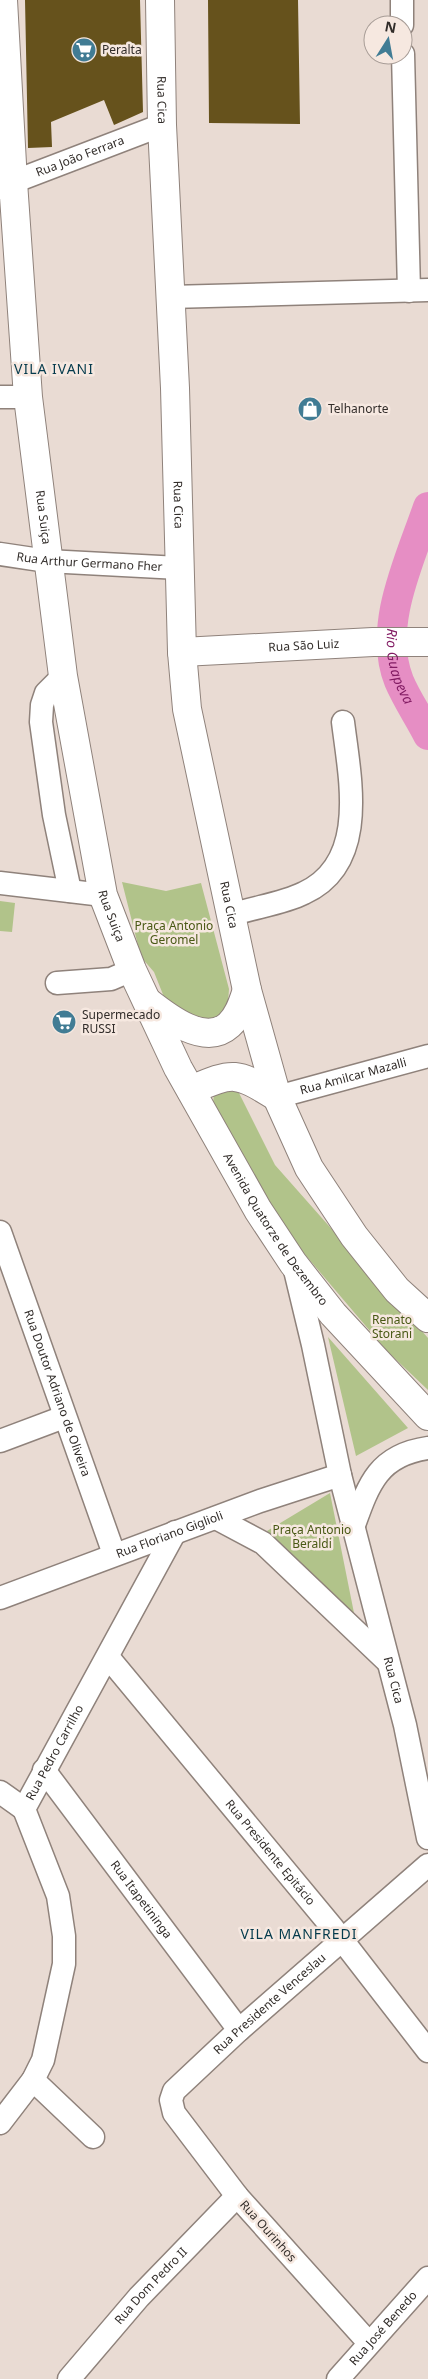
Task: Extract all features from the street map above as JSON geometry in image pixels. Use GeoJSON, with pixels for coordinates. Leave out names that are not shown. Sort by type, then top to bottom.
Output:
{"type":"FeatureCollection","features":[{"type":"Feature","properties":{"kind":"main road","name":"Rua Suiça"},"geometry":{"type":"LineString","coordinates":[[3,0],[6,185],[47,561],[63,676],[103,895],[132,970],[151,1011]]}},
{"type":"Feature","properties":{"kind":"main road","name":"Rua Cica"},"geometry":{"type":"LineString","coordinates":[[160,0],[162,125],[175,388],[182,652],[187,709],[249,996]]}},
{"type":"Feature","properties":{"kind":"main road","name":"Rua São Luiz"},"geometry":{"type":"LineString","coordinates":[[182,652],[373,642],[419,642]]}},
{"type":"Feature","properties":{"kind":"main road"},"geometry":{"type":"LineString","coordinates":[[151,1011],[186,1027],[203,1032],[214,1031],[228,1026],[249,996]]}},
{"type":"Feature","properties":{"kind":"main road"},"geometry":{"type":"LineString","coordinates":[[249,996],[277,1096],[309,1168],[354,1236],[398,1290],[428,1318]]}},
{"type":"Feature","properties":{"kind":"main road","name":"Avenida Quatorze de Dezembro"},"geometry":{"type":"LineString","coordinates":[[151,1011],[191,1090],[258,1210],[293,1263],[333,1314],[428,1416]]}},
{"type":"Feature","properties":{"kind":"main road"},"geometry":{"type":"LineString","coordinates":[[191,1090],[229,1076],[241,1077],[277,1096]]}},
{"type":"Feature","properties":{"kind":"street"},"geometry":{"type":"LineString","coordinates":[[402,0],[402,15]]}},
{"type":"Feature","properties":{"kind":"street"},"geometry":{"type":"LineString","coordinates":[[170,297],[418,291],[404,65]]}},
{"type":"Feature","properties":{"kind":"street","name":"Rua João Ferrara"},"geometry":{"type":"LineString","coordinates":[[6,185],[162,125]]}},
{"type":"Feature","properties":{"kind":"street"},"geometry":{"type":"LineString","coordinates":[[0,397],[28,397]]}},
{"type":"Feature","properties":{"kind":"street","name":"Rua Arthur Germano Fher"},"geometry":{"type":"LineString","coordinates":[[0,554],[47,561],[179,568]]}},
{"type":"Feature","properties":{"kind":"street"},"geometry":{"type":"LineString","coordinates":[[63,676],[46,693],[42,705],[41,722],[53,807],[70,891]]}},
{"type":"Feature","properties":{"kind":"street"},"geometry":{"type":"LineString","coordinates":[[231,915],[304,894],[327,879],[345,851],[351,818],[349,772],[343,722]]}},
{"type":"Feature","properties":{"kind":"street"},"geometry":{"type":"LineString","coordinates":[[0,883],[103,895]]}},
{"type":"Feature","properties":{"kind":"street"},"geometry":{"type":"LineString","coordinates":[[57,983],[110,979],[132,970]]}},
{"type":"Feature","properties":{"kind":"street","name":"Rua Amilcar Mazalli"},"geometry":{"type":"LineString","coordinates":[[277,1096],[428,1056]]}},
{"type":"Feature","properties":{"kind":"street","name":"Rua Doutor Adriano de Oliveira"},"geometry":{"type":"LineString","coordinates":[[0,1232],[114,1554]]}},
{"type":"Feature","properties":{"kind":"street","name":"Rua Cica"},"geometry":{"type":"LineString","coordinates":[[293,1263],[316,1355],[340,1475],[405,1725],[428,1838]]}},
{"type":"Feature","properties":{"kind":"street"},"geometry":{"type":"LineString","coordinates":[[0,1441],[64,1416]]}},
{"type":"Feature","properties":{"kind":"street"},"geometry":{"type":"LineString","coordinates":[[354,1525],[372,1481],[383,1466],[397,1458],[428,1448]]}},
{"type":"Feature","properties":{"kind":"street","name":"Rua Floriano Giglioli"},"geometry":{"type":"LineString","coordinates":[[0,1598],[260,1500],[340,1475]]}},
{"type":"Feature","properties":{"kind":"street"},"geometry":{"type":"LineString","coordinates":[[260,1500],[255,1520],[263,1543]]}},
{"type":"Feature","properties":{"kind":"street"},"geometry":{"type":"LineString","coordinates":[[216,1518],[263,1543],[388,1662]]}},
{"type":"Feature","properties":{"kind":"street","name":"Rua Pedro Carrilho"},"geometry":{"type":"LineString","coordinates":[[0,2123],[33,2080],[43,2060],[64,1964],[64,1936],[58,1896],[24,1809],[175,1532]]}},
{"type":"Feature","properties":{"kind":"street","name":"Rua Presidente Epitácio"},"geometry":{"type":"LineString","coordinates":[[108,1657],[342,1940],[428,2050]]}},
{"type":"Feature","properties":{"kind":"street","name":"Rua Itapetininga"},"geometry":{"type":"LineString","coordinates":[[44,1770],[239,2030]]}},
{"type":"Feature","properties":{"kind":"street"},"geometry":{"type":"LineString","coordinates":[[0,1792],[24,1809]]}},
{"type":"Feature","properties":{"kind":"street","name":"Rua Presidente Venceslau"},"geometry":{"type":"LineString","coordinates":[[174,2113],[171,2100],[174,2091],[239,2030],[428,1865]]}},
{"type":"Feature","properties":{"kind":"street"},"geometry":{"type":"LineString","coordinates":[[33,2080],[93,2137]]}},
{"type":"Feature","properties":{"kind":"street","name":"Rua Ourinhos"},"geometry":{"type":"LineString","coordinates":[[174,2113],[237,2196],[369,2343]]}},
{"type":"Feature","properties":{"kind":"street","name":"Rua Dom Pedro II"},"geometry":{"type":"LineString","coordinates":[[69,2379],[139,2297],[237,2196]]}},
{"type":"Feature","properties":{"kind":"street","name":"Rua José Benedo"},"geometry":{"type":"LineString","coordinates":[[338,2379],[428,2278]]}},
{"type":"Feature","properties":{"kind":"green space","name":"Praça Antonio Geromel"},"geometry":{"type":"Polygon","coordinates":[[[122,882],[166,891],[201,883],[229,989],[228,1003],[221,1017],[199,1020],[177,1008],[164,997],[154,972],[141,957],[122,882]]]}},
{"type":"Feature","properties":{"kind":"green space"},"geometry":{"type":"Polygon","coordinates":[[[0,901],[15,903],[12,932],[0,931],[0,901]]]}},
{"type":"Feature","properties":{"kind":"green space","name":"Renato Storani"},"geometry":{"type":"Polygon","coordinates":[[[226,1086],[239,1093],[275,1165],[428,1338],[428,1390],[387,1351],[285,1231],[212,1111],[214,1094],[226,1086]]]}},
{"type":"Feature","properties":{"kind":"green space"},"geometry":{"type":"Polygon","coordinates":[[[328,1337],[408,1428],[356,1456],[328,1337]]]}},
{"type":"Feature","properties":{"kind":"green space","name":"Praça Antonio Beraldi"},"geometry":{"type":"Polygon","coordinates":[[[330,1493],[355,1618],[267,1531],[330,1493]]]}},
{"type":"Feature","properties":{"kind":"building","name":"Peralta"},"geometry":{"type":"Polygon","coordinates":[[[25,0],[140,0],[143,112],[114,125],[104,100],[51,122],[52,147],[28,148],[25,0]]]}},
{"type":"Feature","properties":{"kind":"building"},"geometry":{"type":"Polygon","coordinates":[[[208,0],[298,0],[300,124],[209,123],[208,0]]]}},
{"type":"Feature","properties":{"kind":"waterway","name":"Rio Guapeva"},"geometry":{"type":"LineString","coordinates":[[428,507],[398,593],[392,638],[393,660],[399,681],[428,735]]}},
{"type":"Feature","properties":{"kind":"place","name":"Peralta"},"geometry":{"type":"Point","coordinates":[84,50]}},
{"type":"Feature","properties":{"kind":"place","name":"Telhanorte"},"geometry":{"type":"Point","coordinates":[310,409]}},
{"type":"Feature","properties":{"kind":"place","name":"Supermecado RUSSI"},"geometry":{"type":"Point","coordinates":[64,1022]}},
{"type":"Feature","properties":{"kind":"district","name":"VILA IVANI"},"geometry":{"type":"Point","coordinates":[54,369]}},
{"type":"Feature","properties":{"kind":"district","name":"VILA MANFREDI"},"geometry":{"type":"Point","coordinates":[299,1934]}}]}
